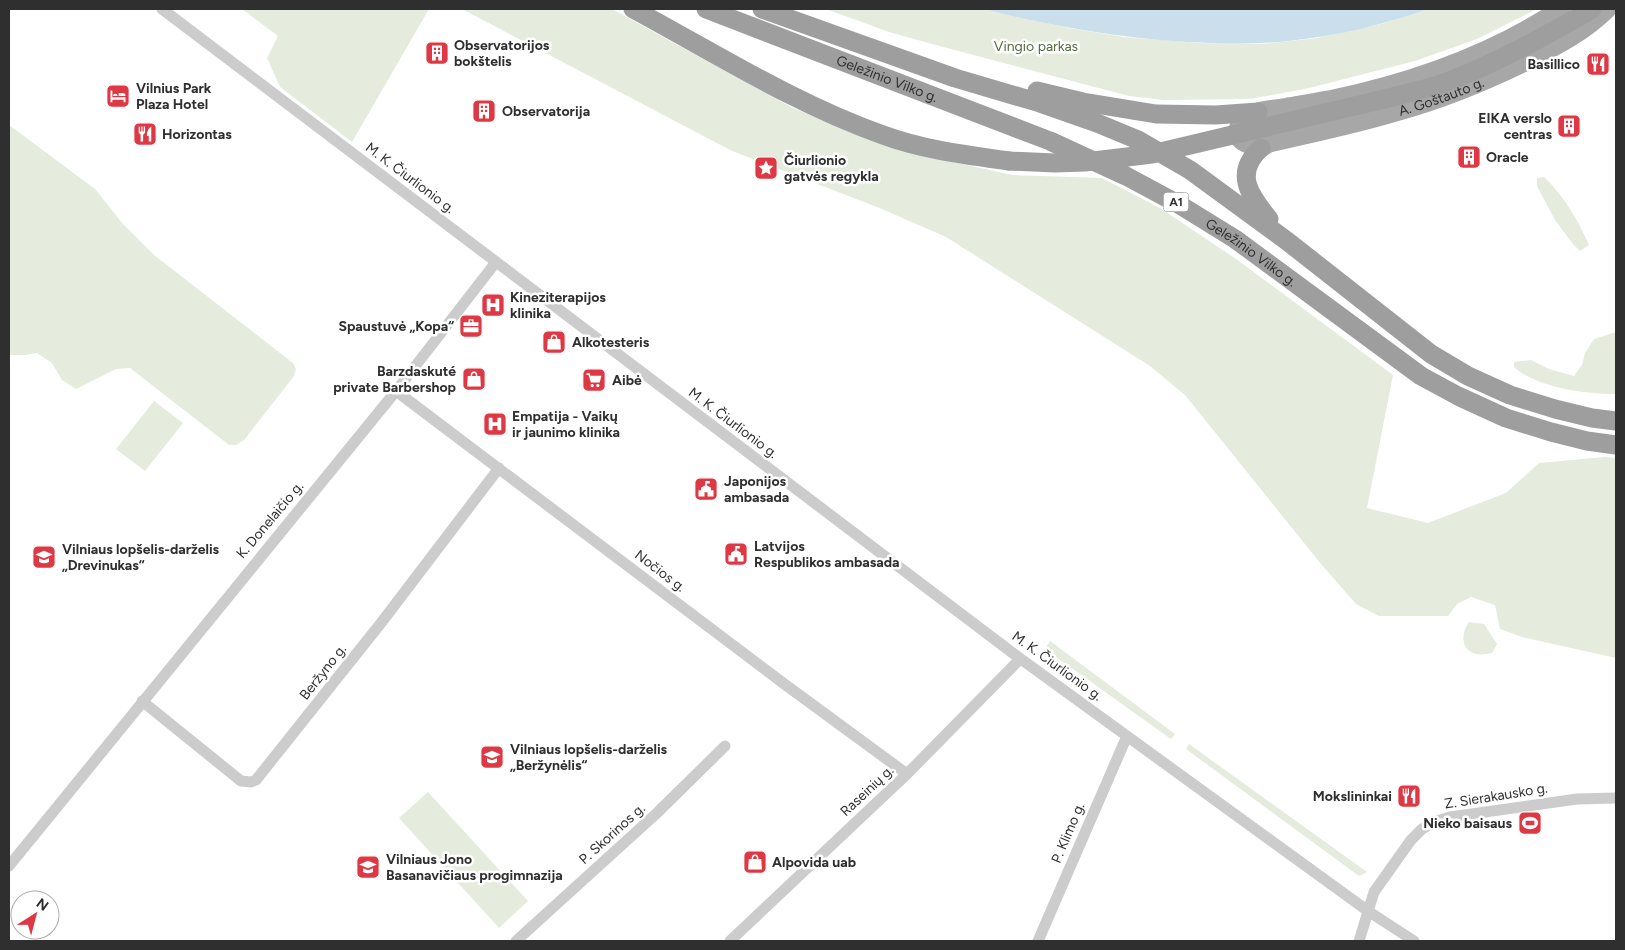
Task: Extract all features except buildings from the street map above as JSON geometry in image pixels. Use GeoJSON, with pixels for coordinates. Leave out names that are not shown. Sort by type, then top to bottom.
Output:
{"type":"FeatureCollection","features":[{"type":"Feature","properties":{"kind":"highway"},"geometry":{"type":"LineString","coordinates":[[633,9],[753,76],[830,114],[884,135],[948,153],[1009,161],[1055,163],[1085,162],[1152,154],[1393,97],[1448,82],[1526,46],[1592,9]]}},
{"type":"Feature","properties":{"kind":"highway","name":"Geležinio Vilko g."},"geometry":{"type":"LineString","coordinates":[[706,9],[1050,141],[1126,176],[1180,205],[1235,240],[1414,370],[1458,396],[1506,418],[1551,432],[1587,441],[1616,444]]}},
{"type":"Feature","properties":{"kind":"highway","name":"Geležinio Vilko g."},"geometry":{"type":"LineString","coordinates":[[762,9],[955,78],[1040,103],[1138,140],[1190,170],[1288,242],[1409,338],[1431,354],[1468,376],[1510,395],[1555,409],[1592,418],[1616,421]]}},
{"type":"Feature","properties":{"kind":"highway"},"geometry":{"type":"LineString","coordinates":[[955,78],[1034,90],[1083,102],[1156,114],[1216,115],[1258,112]]}},
{"type":"Feature","properties":{"kind":"highway"},"geometry":{"type":"LineString","coordinates":[[1261,148],[1249,162],[1246,170],[1246,180],[1252,199],[1288,242]]}},
{"type":"Feature","properties":{"kind":"main road","name":"A. Goštauto g."},"geometry":{"type":"LineString","coordinates":[[1258,112],[1361,93],[1420,77],[1491,48],[1545,20],[1561,9]]}},
{"type":"Feature","properties":{"kind":"main road","name":"A. Goštauto g."},"geometry":{"type":"LineString","coordinates":[[1261,148],[1269,143],[1399,112],[1499,75],[1562,44],[1607,9]]}},
{"type":"Feature","properties":{"kind":"main road"},"geometry":{"type":"LineString","coordinates":[[1258,112],[1245,120],[1238,132],[1240,139],[1247,145],[1261,148]]}},
{"type":"Feature","properties":{"kind":"street","name":"M. K. Čiurlionio g."},"geometry":{"type":"LineString","coordinates":[[162,9],[1020,659],[1368,910],[1414,941]]}},
{"type":"Feature","properties":{"kind":"street","name":"K. Donelaičio g."},"geometry":{"type":"LineString","coordinates":[[9,866],[396,391],[496,262]]}},
{"type":"Feature","properties":{"kind":"street","name":"Nočios g."},"geometry":{"type":"LineString","coordinates":[[396,391],[907,774]]}},
{"type":"Feature","properties":{"kind":"street","name":"Beržyno g."},"geometry":{"type":"LineString","coordinates":[[142,701],[241,781],[251,782],[256,780],[381,623],[499,468]]}},
{"type":"Feature","properties":{"kind":"street","name":"Raseinių g."},"geometry":{"type":"LineString","coordinates":[[730,941],[907,774],[1020,659]]}},
{"type":"Feature","properties":{"kind":"street","name":"P. Klimo g."},"geometry":{"type":"LineString","coordinates":[[1038,941],[1127,736]]}},
{"type":"Feature","properties":{"kind":"street","name":"P. Skorinos g."},"geometry":{"type":"LineString","coordinates":[[516,941],[657,813],[725,746]]}},
{"type":"Feature","properties":{"kind":"street","name":"Z. Sierakausko g."},"geometry":{"type":"LineString","coordinates":[[1359,941],[1374,892],[1412,840],[1422,829],[1434,822],[1450,817],[1578,799],[1616,798]]}},
{"type":"Feature","properties":{"kind":"green space"},"geometry":{"type":"Polygon","coordinates":[[[242,9],[429,9],[352,142],[280,87],[267,58],[278,36],[242,9]]]}},
{"type":"Feature","properties":{"kind":"green space"},"geometry":{"type":"Polygon","coordinates":[[[462,9],[612,9],[791,107],[857,135],[940,159],[1012,175],[1102,178],[1160,208],[1236,259],[1393,375],[1367,508],[1428,523],[1506,493],[1539,463],[1605,457],[1616,458],[1616,658],[1522,637],[1500,629],[1495,605],[1471,597],[1457,604],[1448,616],[1379,616],[1356,604],[1321,564],[1185,395],[1150,366],[946,237],[882,209],[732,151],[462,9]]]}},
{"type":"Feature","properties":{"kind":"green space","name":"Vingio parkas"},"geometry":{"type":"Polygon","coordinates":[[[826,9],[984,9],[1069,28],[1124,37],[1200,43],[1262,44],[1317,38],[1381,24],[1428,9],[1537,9],[1477,39],[1415,61],[1305,89],[1249,99],[1164,100],[1129,96],[932,44],[889,32],[826,9]]]}},
{"type":"Feature","properties":{"kind":"green space"},"geometry":{"type":"Polygon","coordinates":[[[9,125],[95,189],[123,224],[154,255],[293,363],[296,369],[294,376],[244,440],[236,445],[229,445],[130,368],[116,369],[76,389],[62,380],[52,363],[37,353],[9,355],[9,125]]]}},
{"type":"Feature","properties":{"kind":"green space"},"geometry":{"type":"Polygon","coordinates":[[[1544,177],[1564,200],[1585,236],[1589,245],[1580,251],[1555,220],[1537,186],[1537,178],[1544,177]]]}},
{"type":"Feature","properties":{"kind":"green space"},"geometry":{"type":"Polygon","coordinates":[[[1616,332],[1616,394],[1582,392],[1547,384],[1523,374],[1514,367],[1514,362],[1531,360],[1549,369],[1574,376],[1582,365],[1585,353],[1594,339],[1616,332]]]}},
{"type":"Feature","properties":{"kind":"green space"},"geometry":{"type":"Polygon","coordinates":[[[154,401],[183,423],[145,471],[116,449],[154,401]]]}},
{"type":"Feature","properties":{"kind":"green space"},"geometry":{"type":"Polygon","coordinates":[[[1469,622],[1484,624],[1497,644],[1492,653],[1476,654],[1467,649],[1463,636],[1469,622]]]}},
{"type":"Feature","properties":{"kind":"green space"},"geometry":{"type":"Polygon","coordinates":[[[1050,641],[1175,734],[1171,739],[1045,649],[1050,641]]]}},
{"type":"Feature","properties":{"kind":"green space"},"geometry":{"type":"Polygon","coordinates":[[[1189,744],[1367,872],[1359,876],[1186,749],[1189,744]]]}},
{"type":"Feature","properties":{"kind":"green space"},"geometry":{"type":"Polygon","coordinates":[[[428,792],[528,901],[499,928],[399,818],[428,792]]]}},
{"type":"Feature","properties":{"kind":"water"},"geometry":{"type":"Polygon","coordinates":[[[984,9],[1428,9],[1377,25],[1342,33],[1288,41],[1241,44],[1154,40],[1069,28],[984,9]]]}},
{"type":"Feature","properties":{"kind":"place","name":"Observatorijos bokštelis"},"geometry":{"type":"Point","coordinates":[437,53]}},
{"type":"Feature","properties":{"kind":"place","name":"Basillico"},"geometry":{"type":"Point","coordinates":[1598,64]}},
{"type":"Feature","properties":{"kind":"place","name":"Vilnius Park Plaza Hotel"},"geometry":{"type":"Point","coordinates":[118,96]}},
{"type":"Feature","properties":{"kind":"place","name":"Observatorija"},"geometry":{"type":"Point","coordinates":[484,111]}},
{"type":"Feature","properties":{"kind":"place","name":"EIKA verslo centras"},"geometry":{"type":"Point","coordinates":[1569,126]}},
{"type":"Feature","properties":{"kind":"place","name":"Horizontas"},"geometry":{"type":"Point","coordinates":[145,134]}},
{"type":"Feature","properties":{"kind":"place","name":"Oracle"},"geometry":{"type":"Point","coordinates":[1469,157]}},
{"type":"Feature","properties":{"kind":"place","name":"Čiurlionio gatvės regykla"},"geometry":{"type":"Point","coordinates":[766,168]}},
{"type":"Feature","properties":{"kind":"place","name":"Kineziterapijos klinika"},"geometry":{"type":"Point","coordinates":[493,305]}},
{"type":"Feature","properties":{"kind":"place","name":"Spaustuvė „Kopa“"},"geometry":{"type":"Point","coordinates":[471,326]}},
{"type":"Feature","properties":{"kind":"place","name":"Alkotesteris"},"geometry":{"type":"Point","coordinates":[554,342]}},
{"type":"Feature","properties":{"kind":"place","name":"Barzdaskuté private Barbershop"},"geometry":{"type":"Point","coordinates":[474,379]}},
{"type":"Feature","properties":{"kind":"place","name":"Aibė"},"geometry":{"type":"Point","coordinates":[594,380]}},
{"type":"Feature","properties":{"kind":"place","name":"Empatija - Vaikų ir jaunimo klinika"},"geometry":{"type":"Point","coordinates":[495,424]}},
{"type":"Feature","properties":{"kind":"place","name":"Japonijos ambasada"},"geometry":{"type":"Point","coordinates":[706,489]}},
{"type":"Feature","properties":{"kind":"place","name":"Latvijos Respublikos ambasada"},"geometry":{"type":"Point","coordinates":[736,554]}},
{"type":"Feature","properties":{"kind":"place","name":"Vilniaus lopšelis-darželis „Drevinukas“"},"geometry":{"type":"Point","coordinates":[44,557]}},
{"type":"Feature","properties":{"kind":"place","name":"Vilniaus lopšelis-darželis „Beržynėlis“"},"geometry":{"type":"Point","coordinates":[492,757]}},
{"type":"Feature","properties":{"kind":"place","name":"Mokslininkai"},"geometry":{"type":"Point","coordinates":[1409,796]}},
{"type":"Feature","properties":{"kind":"place","name":"Nieko baisaus"},"geometry":{"type":"Point","coordinates":[1530,823]}},
{"type":"Feature","properties":{"kind":"place","name":"Alpovida uab"},"geometry":{"type":"Point","coordinates":[755,862]}},
{"type":"Feature","properties":{"kind":"place","name":"Vilniaus Jono Basanavičiaus progimnazija"},"geometry":{"type":"Point","coordinates":[368,867]}}]}
